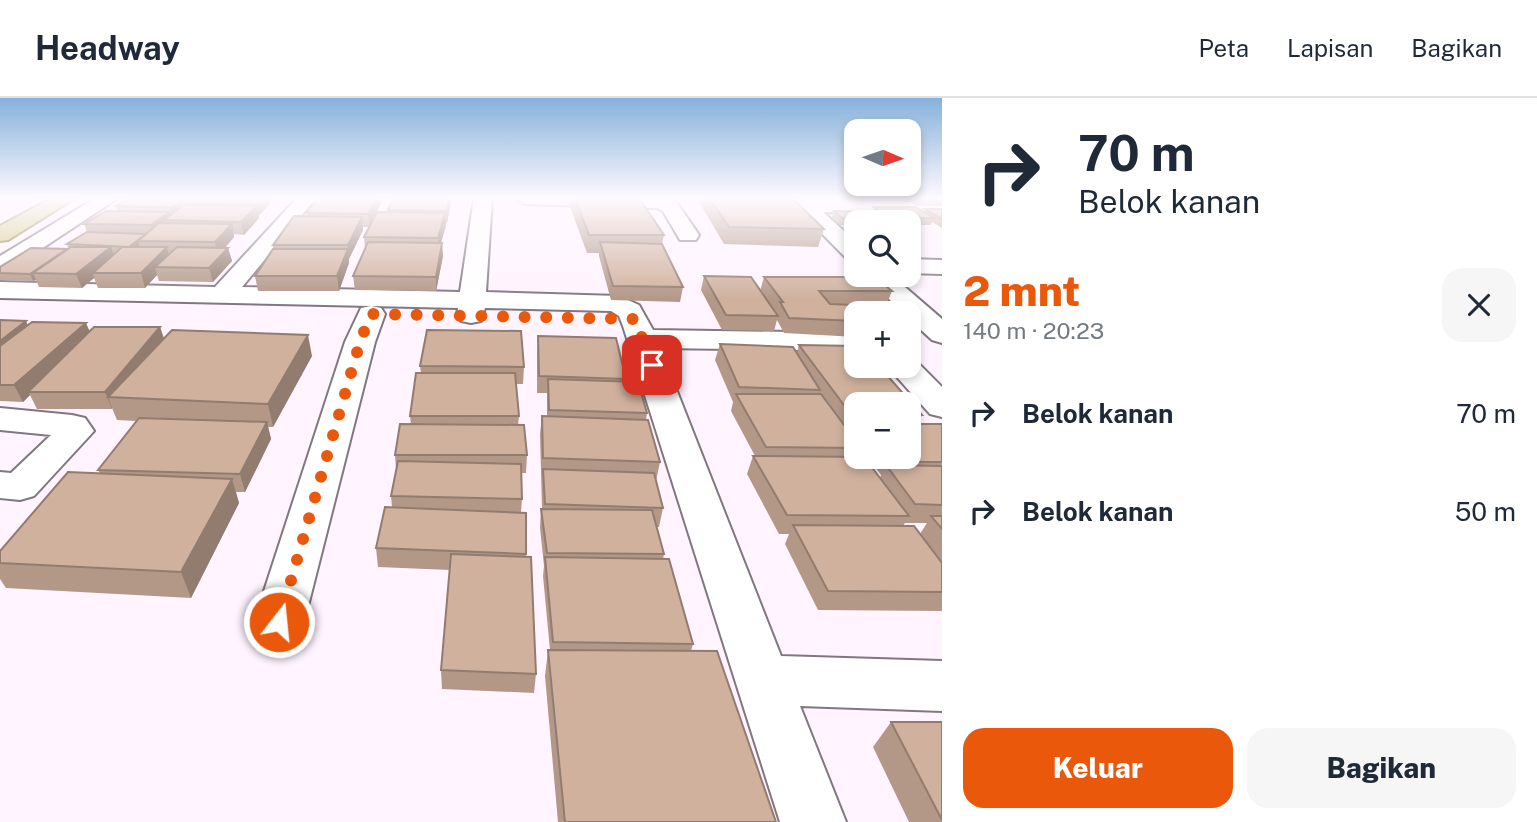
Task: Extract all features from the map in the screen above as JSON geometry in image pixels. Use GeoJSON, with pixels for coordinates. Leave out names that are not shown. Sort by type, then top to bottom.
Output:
{"type":"FeatureCollection","features":[{"type":"Feature","properties":{"kind":"street"},"geometry":{"type":"LineString","coordinates":[[0,266],[55,232]]}},
{"type":"Feature","properties":{"kind":"street"},"geometry":{"type":"LineString","coordinates":[[222,295],[277,232]]}},
{"type":"Feature","properties":{"kind":"street"},"geometry":{"type":"LineString","coordinates":[[472,308],[480,232]]}},
{"type":"Feature","properties":{"kind":"street"},"geometry":{"type":"LineString","coordinates":[[831,232],[844,244]]}},
{"type":"Feature","properties":{"kind":"street"},"geometry":{"type":"LineString","coordinates":[[921,267],[942,268]]}},
{"type":"Feature","properties":{"kind":"street"},"geometry":{"type":"LineString","coordinates":[[890,287],[942,334]]}},
{"type":"Feature","properties":{"kind":"street"},"geometry":{"type":"LineString","coordinates":[[0,290],[222,295],[472,308]]}},
{"type":"Feature","properties":{"kind":"street"},"geometry":{"type":"LineString","coordinates":[[0,306],[371,314],[618,304],[631,311],[813,822]]}},
{"type":"Feature","properties":{"kind":"street"},"geometry":{"type":"LineString","coordinates":[[279,622],[356,355],[371,314]]}},
{"type":"Feature","properties":{"kind":"street"},"geometry":{"type":"LineString","coordinates":[[639,329],[844,341]]}},
{"type":"Feature","properties":{"kind":"street"},"geometry":{"type":"LineString","coordinates":[[914,378],[942,407]]}},
{"type":"Feature","properties":{"kind":"street"},"geometry":{"type":"LineString","coordinates":[[0,419],[76,428],[76,431],[7,493]]}},
{"type":"Feature","properties":{"kind":"street"},"geometry":{"type":"LineString","coordinates":[[763,680],[942,686]]}},
{"type":"Feature","properties":{"kind":"building"},"geometry":{"type":"Polygon","coordinates":[[[87,232],[146,234],[129,247],[67,244],[87,232]]]}},
{"type":"Feature","properties":{"kind":"building"},"geometry":{"type":"Polygon","coordinates":[[[149,232],[225,232],[215,242],[138,241],[149,232]]]}},
{"type":"Feature","properties":{"kind":"building"},"geometry":{"type":"Polygon","coordinates":[[[283,232],[355,232],[348,245],[273,245],[283,232]]]}},
{"type":"Feature","properties":{"kind":"building"},"geometry":{"type":"Polygon","coordinates":[[[367,232],[440,232],[438,238],[364,237],[367,232]]]}},
{"type":"Feature","properties":{"kind":"building"},"geometry":{"type":"Polygon","coordinates":[[[588,232],[662,232],[664,235],[589,235],[588,232]]]}},
{"type":"Feature","properties":{"kind":"building"},"geometry":{"type":"Polygon","coordinates":[[[368,242],[442,243],[436,277],[353,276],[368,242]]]}},
{"type":"Feature","properties":{"kind":"building"},"geometry":{"type":"Polygon","coordinates":[[[600,242],[662,244],[683,287],[613,286],[600,242]]]}},
{"type":"Feature","properties":{"kind":"building"},"geometry":{"type":"Polygon","coordinates":[[[71,247],[111,247],[76,274],[33,273],[71,247]]]}},
{"type":"Feature","properties":{"kind":"building"},"geometry":{"type":"Polygon","coordinates":[[[122,247],[167,247],[141,273],[93,273],[122,247]]]}},
{"type":"Feature","properties":{"kind":"building"},"geometry":{"type":"Polygon","coordinates":[[[177,247],[228,248],[209,268],[155,267],[177,247]]]}},
{"type":"Feature","properties":{"kind":"building"},"geometry":{"type":"Polygon","coordinates":[[[31,248],[67,249],[30,274],[0,273],[0,267],[31,248]]]}},
{"type":"Feature","properties":{"kind":"building"},"geometry":{"type":"Polygon","coordinates":[[[273,249],[348,249],[337,276],[255,276],[273,249]]]}},
{"type":"Feature","properties":{"kind":"building"},"geometry":{"type":"Polygon","coordinates":[[[704,276],[751,277],[778,316],[726,315],[704,276]]]}},
{"type":"Feature","properties":{"kind":"building"},"geometry":{"type":"Polygon","coordinates":[[[764,277],[844,277],[844,287],[887,287],[892,291],[819,291],[830,304],[844,305],[844,320],[789,318],[780,302],[783,302],[764,277]]]}},
{"type":"Feature","properties":{"kind":"building"},"geometry":{"type":"Polygon","coordinates":[[[0,320],[26,321],[0,341],[0,320]]]}},
{"type":"Feature","properties":{"kind":"building"},"geometry":{"type":"Polygon","coordinates":[[[32,322],[86,323],[14,385],[0,385],[0,346],[32,322]]]}},
{"type":"Feature","properties":{"kind":"building"},"geometry":{"type":"Polygon","coordinates":[[[94,327],[160,327],[105,392],[28,392],[94,327]]]}},
{"type":"Feature","properties":{"kind":"building"},"geometry":{"type":"Polygon","coordinates":[[[172,330],[308,335],[268,404],[108,397],[172,330]]]}},
{"type":"Feature","properties":{"kind":"building"},"geometry":{"type":"Polygon","coordinates":[[[427,330],[521,331],[524,367],[420,366],[427,330]]]}},
{"type":"Feature","properties":{"kind":"building"},"geometry":{"type":"Polygon","coordinates":[[[538,336],[616,338],[626,379],[539,376],[538,336]]]}},
{"type":"Feature","properties":{"kind":"building"},"geometry":{"type":"Polygon","coordinates":[[[720,344],[793,347],[820,390],[739,387],[720,344]]]}},
{"type":"Feature","properties":{"kind":"building"},"geometry":{"type":"Polygon","coordinates":[[[799,345],[844,346],[844,378],[890,378],[902,392],[844,392],[844,405],[799,345]]]}},
{"type":"Feature","properties":{"kind":"building"},"geometry":{"type":"Polygon","coordinates":[[[416,373],[515,373],[519,416],[410,416],[416,373]]]}},
{"type":"Feature","properties":{"kind":"building"},"geometry":{"type":"Polygon","coordinates":[[[548,379],[638,382],[647,413],[549,410],[548,379]]]}},
{"type":"Feature","properties":{"kind":"building"},"geometry":{"type":"Polygon","coordinates":[[[736,394],[821,394],[844,425],[844,448],[766,447],[736,394]]]}},
{"type":"Feature","properties":{"kind":"building"},"geometry":{"type":"Polygon","coordinates":[[[542,416],[648,420],[660,462],[543,458],[542,416]]]}},
{"type":"Feature","properties":{"kind":"building"},"geometry":{"type":"Polygon","coordinates":[[[139,418],[267,422],[240,474],[98,470],[139,418]]]}},
{"type":"Feature","properties":{"kind":"building"},"geometry":{"type":"Polygon","coordinates":[[[400,424],[524,425],[527,455],[395,455],[400,424]]]}},
{"type":"Feature","properties":{"kind":"building"},"geometry":{"type":"Polygon","coordinates":[[[921,424],[942,424],[942,462],[921,462],[921,424]]]}},
{"type":"Feature","properties":{"kind":"building"},"geometry":{"type":"Polygon","coordinates":[[[753,456],[844,457],[844,469],[873,469],[909,516],[787,515],[753,456]]]}},
{"type":"Feature","properties":{"kind":"building"},"geometry":{"type":"Polygon","coordinates":[[[398,461],[521,464],[522,499],[391,496],[398,461]]]}},
{"type":"Feature","properties":{"kind":"building"},"geometry":{"type":"Polygon","coordinates":[[[942,466],[942,505],[915,504],[889,469],[942,466]]]}},
{"type":"Feature","properties":{"kind":"building"},"geometry":{"type":"Polygon","coordinates":[[[543,469],[654,473],[663,508],[545,504],[543,469]]]}},
{"type":"Feature","properties":{"kind":"building"},"geometry":{"type":"Polygon","coordinates":[[[68,472],[232,479],[181,572],[0,563],[0,551],[68,472]]]}},
{"type":"Feature","properties":{"kind":"building"},"geometry":{"type":"Polygon","coordinates":[[[385,507],[526,513],[526,554],[376,548],[385,507]]]}},
{"type":"Feature","properties":{"kind":"building"},"geometry":{"type":"Polygon","coordinates":[[[541,509],[652,510],[664,554],[547,553],[541,509]]]}},
{"type":"Feature","properties":{"kind":"building"},"geometry":{"type":"Polygon","coordinates":[[[931,516],[942,516],[942,529],[931,516]]]}},
{"type":"Feature","properties":{"kind":"building"},"geometry":{"type":"Polygon","coordinates":[[[793,525],[914,526],[942,563],[942,592],[828,591],[793,525]]]}},
{"type":"Feature","properties":{"kind":"building"},"geometry":{"type":"Polygon","coordinates":[[[451,554],[531,557],[536,674],[441,670],[451,554]]]}},
{"type":"Feature","properties":{"kind":"building"},"geometry":{"type":"Polygon","coordinates":[[[545,557],[669,559],[693,644],[553,642],[545,557]]]}},
{"type":"Feature","properties":{"kind":"building"},"geometry":{"type":"Polygon","coordinates":[[[548,650],[717,651],[776,822],[565,822],[548,650]]]}},
{"type":"Feature","properties":{"kind":"building"},"geometry":{"type":"Polygon","coordinates":[[[891,722],[942,722],[942,820],[891,722]]]}},
{"type":"Feature","properties":{"kind":"route"},"geometry":{"type":"LineString","coordinates":[[279,622],[360,342],[371,314],[635,319],[652,365]]}}]}
